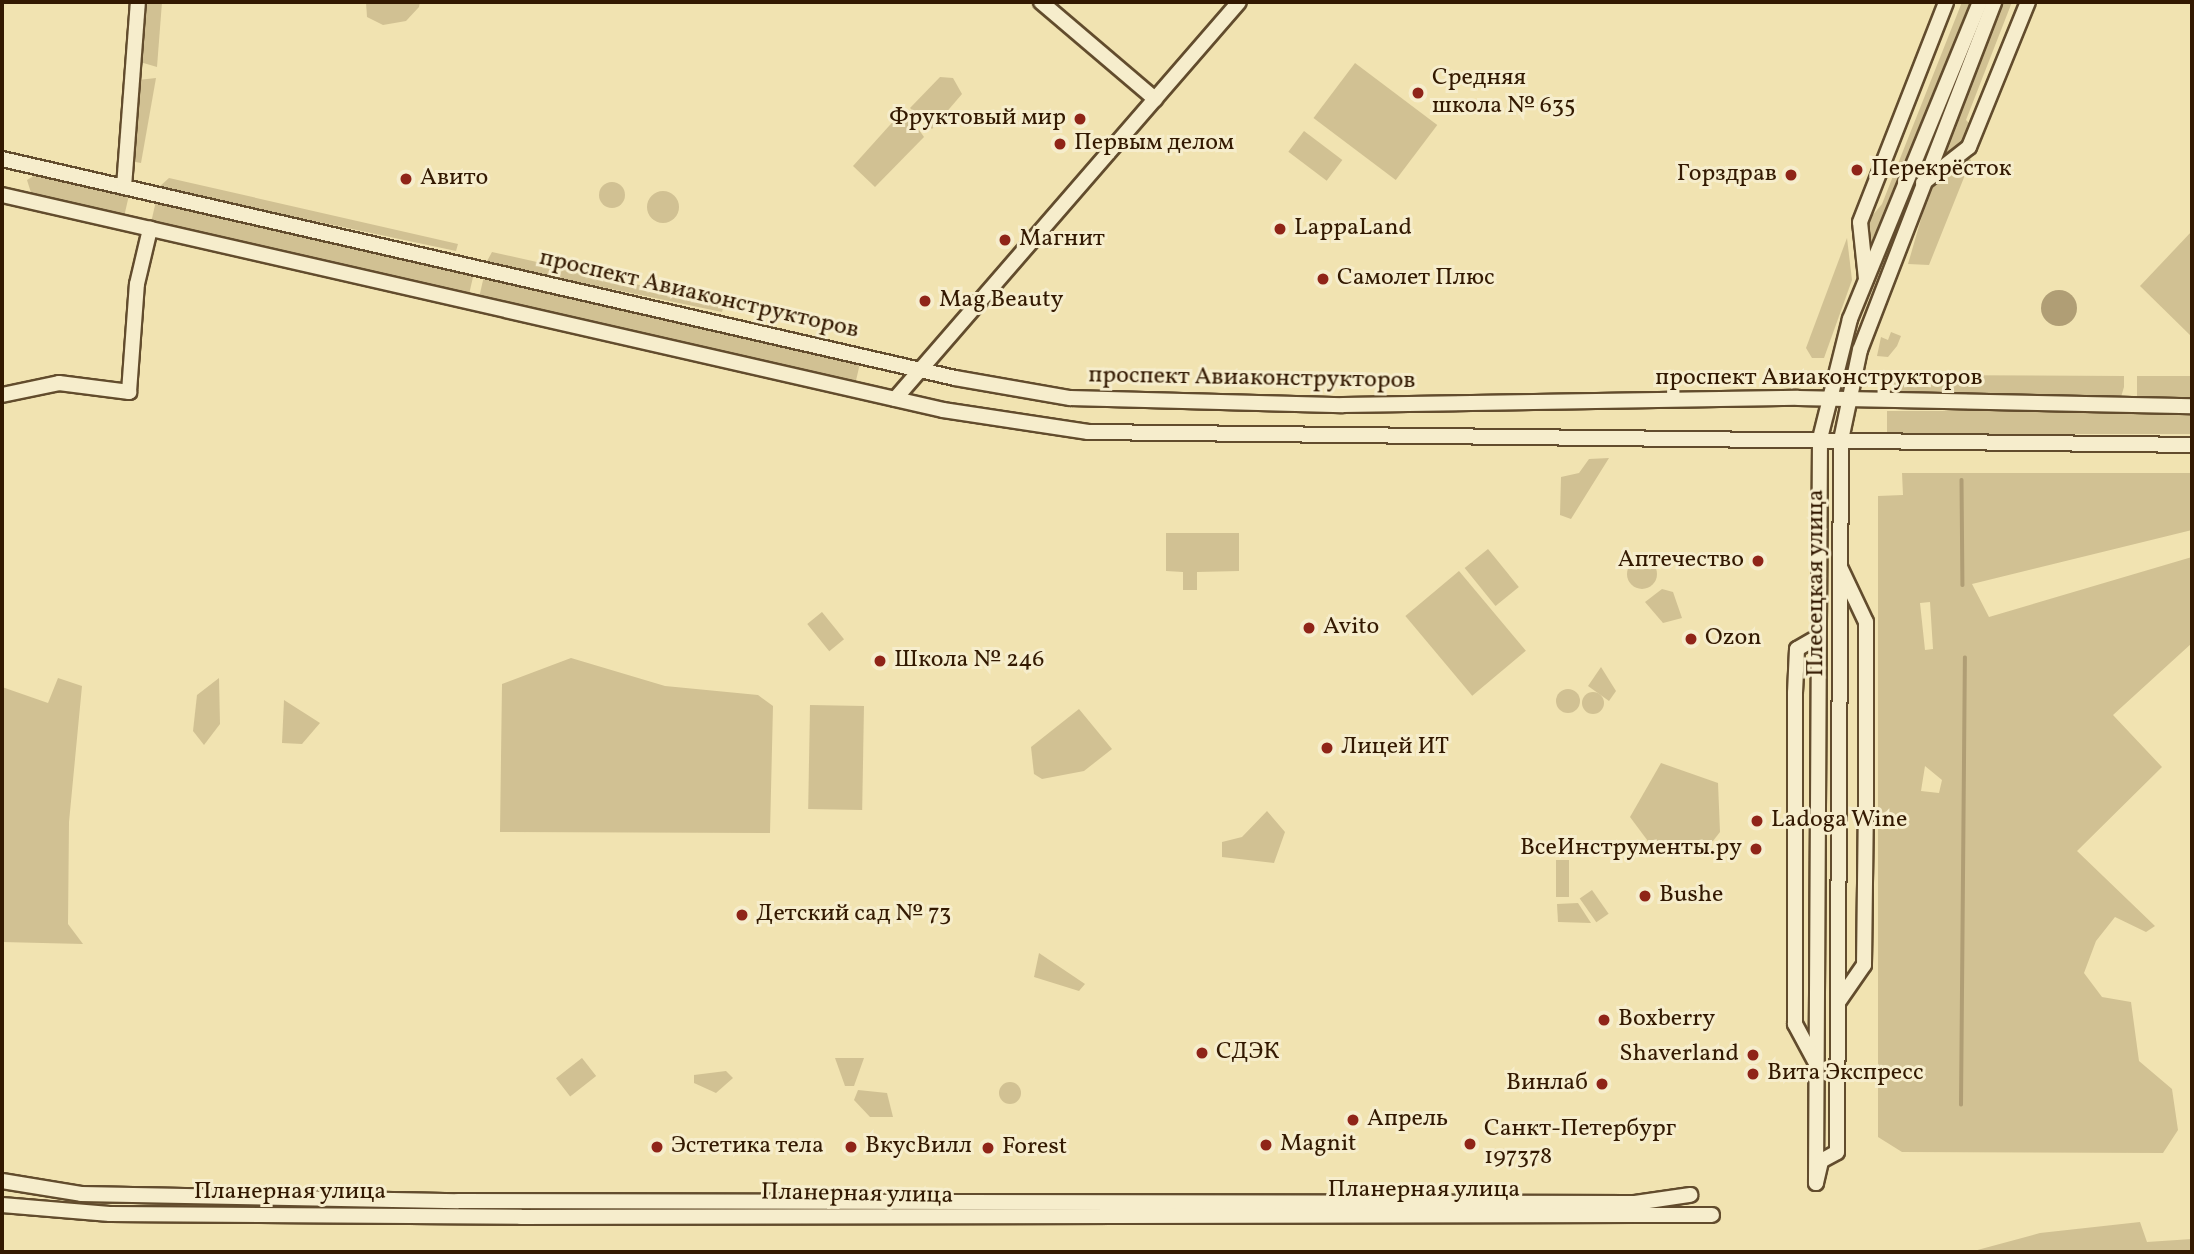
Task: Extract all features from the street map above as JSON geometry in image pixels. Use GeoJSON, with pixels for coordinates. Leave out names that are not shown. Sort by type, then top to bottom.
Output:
{"type":"FeatureCollection","features":[{"type":"Feature","properties":{"kind":"street"},"geometry":{"type":"LineString","coordinates":[[124,187],[138,2]]}},
{"type":"Feature","properties":{"kind":"street"},"geometry":{"type":"LineString","coordinates":[[1041,2],[1154,99]]}},
{"type":"Feature","properties":{"kind":"street"},"geometry":{"type":"LineString","coordinates":[[895,399],[1239,2]]}},
{"type":"Feature","properties":{"kind":"street"},"geometry":{"type":"LineString","coordinates":[[1866,279],[1860,222],[1946,2]]}},
{"type":"Feature","properties":{"kind":"street","name":"Плесецкая улица"},"geometry":{"type":"LineString","coordinates":[[1980,2],[1866,279],[1826,399],[1820,438],[1818,1182],[1821,1161],[1837,1152],[1841,439],[1860,350],[1994,2]]}},
{"type":"Feature","properties":{"kind":"street"},"geometry":{"type":"LineString","coordinates":[[1922,184],[1969,147],[2028,2]]}},
{"type":"Feature","properties":{"kind":"street","name":"проспект Авиаконструкторов"},"geometry":{"type":"LineString","coordinates":[[2,159],[921,369],[1117,403],[1850,398],[2192,406]]}},
{"type":"Feature","properties":{"kind":"street"},"geometry":{"type":"LineString","coordinates":[[2,195],[895,399],[1121,434],[1820,438],[2192,445]]}},
{"type":"Feature","properties":{"kind":"street"},"geometry":{"type":"LineString","coordinates":[[2,395],[59,383],[129,392],[137,284],[150,229]]}},
{"type":"Feature","properties":{"kind":"street"},"geometry":{"type":"LineString","coordinates":[[1838,1002],[1864,965],[1866,810],[1866,622],[1840,568]]}},
{"type":"Feature","properties":{"kind":"street"},"geometry":{"type":"LineString","coordinates":[[1817,1065],[1795,1024],[1795,693],[1797,649],[1818,636]]}},
{"type":"Feature","properties":{"kind":"street","name":"Планерная улица"},"geometry":{"type":"LineString","coordinates":[[2,1181],[81,1194],[1080,1205],[1294,1198],[1635,1203],[1690,1195]]}},
{"type":"Feature","properties":{"kind":"street","name":"Планерная улица"},"geometry":{"type":"LineString","coordinates":[[2,1205],[110,1214],[495,1217],[1712,1215]]}},
{"type":"Feature","properties":{"kind":"shaded area"},"geometry":{"type":"Polygon","coordinates":[[[143,2],[162,2],[157,67],[140,62],[143,2]]]}},
{"type":"Feature","properties":{"kind":"shaded area"},"geometry":{"type":"Polygon","coordinates":[[[366,2],[420,2],[419,7],[406,21],[383,25],[367,17],[366,2]]]}},
{"type":"Feature","properties":{"kind":"shaded area"},"geometry":{"type":"Polygon","coordinates":[[[1962,2],[1973,2],[1890,212],[1869,247],[1866,223],[1882,204],[1962,2]]]}},
{"type":"Feature","properties":{"kind":"shaded area"},"geometry":{"type":"Polygon","coordinates":[[[2000,2],[2012,2],[1966,120],[1971,125],[1965,141],[1938,163],[2000,2]]]}},
{"type":"Feature","properties":{"kind":"shaded area"},"geometry":{"type":"Polygon","coordinates":[[[1355,63],[1437,125],[1396,180],[1313,118],[1355,63]]]}},
{"type":"Feature","properties":{"kind":"shaded area"},"geometry":{"type":"Polygon","coordinates":[[[940,77],[953,78],[962,94],[932,129],[910,108],[940,77]]]}},
{"type":"Feature","properties":{"kind":"shaded area"},"geometry":{"type":"Polygon","coordinates":[[[156,78],[141,163],[130,161],[138,80],[156,78]]]}},
{"type":"Feature","properties":{"kind":"shaded area"},"geometry":{"type":"Polygon","coordinates":[[[898,116],[910,117],[924,137],[875,187],[853,166],[898,116]]]}},
{"type":"Feature","properties":{"kind":"shaded area"},"geometry":{"type":"Polygon","coordinates":[[[1304,131],[1342,160],[1327,181],[1288,152],[1304,131]]]}},
{"type":"Feature","properties":{"kind":"shaded area"},"geometry":{"type":"Polygon","coordinates":[[[1967,157],[1971,160],[1929,265],[1908,264],[1930,188],[1967,157]]]}},
{"type":"Feature","properties":{"kind":"shaded area"},"geometry":{"type":"Polygon","coordinates":[[[37,174],[129,195],[124,217],[32,196],[27,180],[37,174]]]}},
{"type":"Feature","properties":{"kind":"shaded area"},"geometry":{"type":"Polygon","coordinates":[[[169,178],[458,244],[456,251],[158,188],[169,178]]]}},
{"type":"Feature","properties":{"kind":"shaded area"},"geometry":{"type":"Polygon","coordinates":[[[612,182],[621,186],[625,195],[621,204],[612,208],[603,204],[599,195],[603,186],[612,182]]]}},
{"type":"Feature","properties":{"kind":"shaded area"},"geometry":{"type":"Polygon","coordinates":[[[663,191],[675,195],[679,207],[675,219],[663,223],[651,219],[647,207],[651,195],[663,191]]]}},
{"type":"Feature","properties":{"kind":"shaded area"},"geometry":{"type":"Polygon","coordinates":[[[156,201],[474,274],[468,297],[151,223],[156,201]]]}},
{"type":"Feature","properties":{"kind":"shaded area"},"geometry":{"type":"Polygon","coordinates":[[[2192,231],[2192,337],[2140,286],[2192,231]]]}},
{"type":"Feature","properties":{"kind":"shaded area"},"geometry":{"type":"Polygon","coordinates":[[[1847,238],[1852,280],[1824,358],[1812,358],[1806,348],[1847,238]]]}},
{"type":"Feature","properties":{"kind":"shaded area"},"geometry":{"type":"Polygon","coordinates":[[[492,252],[724,304],[722,312],[486,263],[492,252]]]}},
{"type":"Feature","properties":{"kind":"shaded area"},"geometry":{"type":"Polygon","coordinates":[[[484,276],[860,363],[855,385],[479,298],[484,276]]]}},
{"type":"Feature","properties":{"kind":"shaded area"},"geometry":{"type":"Polygon","coordinates":[[[2059,290],[2072,295],[2077,308],[2072,321],[2059,326],[2046,321],[2041,308],[2046,295],[2059,290]]]}},
{"type":"Feature","properties":{"kind":"shaded area"},"geometry":{"type":"Polygon","coordinates":[[[1891,332],[1901,336],[1897,346],[1888,357],[1877,356],[1881,337],[1888,340],[1891,332]]]}},
{"type":"Feature","properties":{"kind":"shaded area"},"geometry":{"type":"Polygon","coordinates":[[[1898,375],[2124,376],[2124,387],[2121,397],[1890,391],[1898,375]]]}},
{"type":"Feature","properties":{"kind":"shaded area"},"geometry":{"type":"Polygon","coordinates":[[[2137,376],[2192,376],[2192,398],[2137,398],[2137,376]]]}},
{"type":"Feature","properties":{"kind":"shaded area"},"geometry":{"type":"Polygon","coordinates":[[[1887,411],[2192,411],[2192,434],[1887,434],[1887,411]]]}},
{"type":"Feature","properties":{"kind":"shaded area"},"geometry":{"type":"Polygon","coordinates":[[[1609,458],[1571,519],[1560,515],[1561,477],[1579,473],[1589,459],[1609,458]]]}},
{"type":"Feature","properties":{"kind":"shaded area"},"geometry":{"type":"Polygon","coordinates":[[[1902,473],[2192,473],[2192,530],[1972,584],[1989,617],[2192,557],[2192,643],[2113,715],[2162,767],[2077,851],[2155,926],[2146,932],[2115,917],[2096,941],[2084,973],[2102,997],[2131,1002],[2139,1061],[2172,1089],[2178,1130],[2163,1153],[1902,1152],[1878,1137],[1878,496],[1903,495],[1902,473]],[[1930,602],[1920,603],[1925,650],[1933,649],[1930,602]],[[1925,766],[1921,791],[1939,793],[1942,780],[1925,766]]]}},
{"type":"Feature","properties":{"kind":"shaded area"},"geometry":{"type":"Polygon","coordinates":[[[1166,533],[1239,533],[1239,571],[1197,572],[1197,590],[1183,590],[1183,572],[1166,571],[1166,533]]]}},
{"type":"Feature","properties":{"kind":"shaded area"},"geometry":{"type":"Polygon","coordinates":[[[1488,549],[1519,587],[1496,606],[1465,568],[1488,549]]]}},
{"type":"Feature","properties":{"kind":"shaded area"},"geometry":{"type":"Polygon","coordinates":[[[1642,559],[1653,563],[1657,574],[1653,585],[1642,589],[1631,585],[1627,574],[1631,563],[1642,559]]]}},
{"type":"Feature","properties":{"kind":"shaded area"},"geometry":{"type":"Polygon","coordinates":[[[1459,571],[1526,651],[1472,696],[1405,616],[1459,571]]]}},
{"type":"Feature","properties":{"kind":"shaded area"},"geometry":{"type":"Polygon","coordinates":[[[1662,589],[1673,592],[1682,618],[1663,623],[1645,602],[1662,589]]]}},
{"type":"Feature","properties":{"kind":"shaded area"},"geometry":{"type":"Polygon","coordinates":[[[822,612],[844,639],[829,651],[807,624],[822,612]]]}},
{"type":"Feature","properties":{"kind":"shaded area"},"geometry":{"type":"Polygon","coordinates":[[[571,658],[665,686],[758,695],[773,706],[770,833],[500,832],[502,684],[571,658]]]}},
{"type":"Feature","properties":{"kind":"shaded area"},"geometry":{"type":"Polygon","coordinates":[[[1601,667],[1616,691],[1609,701],[1588,686],[1601,667]]]}},
{"type":"Feature","properties":{"kind":"shaded area"},"geometry":{"type":"Polygon","coordinates":[[[58,678],[82,686],[69,822],[68,924],[83,944],[2,942],[2,687],[48,703],[58,678]]]}},
{"type":"Feature","properties":{"kind":"shaded area"},"geometry":{"type":"Polygon","coordinates":[[[219,678],[220,724],[204,745],[193,731],[197,695],[219,678]]]}},
{"type":"Feature","properties":{"kind":"shaded area"},"geometry":{"type":"Polygon","coordinates":[[[1568,689],[1577,692],[1580,701],[1577,710],[1568,713],[1559,710],[1556,701],[1559,692],[1568,689]]]}},
{"type":"Feature","properties":{"kind":"shaded area"},"geometry":{"type":"Polygon","coordinates":[[[1593,692],[1601,695],[1604,703],[1601,711],[1593,714],[1585,711],[1582,703],[1585,695],[1593,692]]]}},
{"type":"Feature","properties":{"kind":"shaded area"},"geometry":{"type":"Polygon","coordinates":[[[284,700],[320,723],[302,744],[282,743],[284,700]]]}},
{"type":"Feature","properties":{"kind":"shaded area"},"geometry":{"type":"Polygon","coordinates":[[[810,705],[864,706],[862,810],[808,809],[810,705]]]}},
{"type":"Feature","properties":{"kind":"shaded area"},"geometry":{"type":"Polygon","coordinates":[[[1079,709],[1112,749],[1084,771],[1042,779],[1034,774],[1031,747],[1079,709]]]}},
{"type":"Feature","properties":{"kind":"shaded area"},"geometry":{"type":"Polygon","coordinates":[[[1661,763],[1718,783],[1720,832],[1713,841],[1659,856],[1630,817],[1661,763]]]}},
{"type":"Feature","properties":{"kind":"shaded area"},"geometry":{"type":"Polygon","coordinates":[[[1267,811],[1285,832],[1274,863],[1222,857],[1222,842],[1242,837],[1267,811]]]}},
{"type":"Feature","properties":{"kind":"shaded area"},"geometry":{"type":"Polygon","coordinates":[[[1556,860],[1569,860],[1569,897],[1556,897],[1556,860]]]}},
{"type":"Feature","properties":{"kind":"shaded area"},"geometry":{"type":"Polygon","coordinates":[[[1592,890],[1609,914],[1596,922],[1580,899],[1592,890]]]}},
{"type":"Feature","properties":{"kind":"shaded area"},"geometry":{"type":"Polygon","coordinates":[[[1578,903],[1591,923],[1558,922],[1557,904],[1578,903]]]}},
{"type":"Feature","properties":{"kind":"shaded area"},"geometry":{"type":"Polygon","coordinates":[[[1039,953],[1085,984],[1079,991],[1034,977],[1039,953]]]}},
{"type":"Feature","properties":{"kind":"shaded area"},"geometry":{"type":"Polygon","coordinates":[[[582,1058],[596,1076],[570,1096],[556,1078],[582,1058]]]}},
{"type":"Feature","properties":{"kind":"shaded area"},"geometry":{"type":"Polygon","coordinates":[[[835,1058],[864,1058],[854,1086],[845,1086],[835,1058]]]}},
{"type":"Feature","properties":{"kind":"shaded area"},"geometry":{"type":"Polygon","coordinates":[[[726,1071],[733,1078],[716,1093],[694,1083],[694,1075],[726,1071]]]}},
{"type":"Feature","properties":{"kind":"shaded area"},"geometry":{"type":"Polygon","coordinates":[[[1006,1082],[1014,1082],[1021,1089],[1021,1097],[1014,1104],[1006,1104],[999,1097],[999,1089],[1006,1082]]]}},
{"type":"Feature","properties":{"kind":"shaded area"},"geometry":{"type":"Polygon","coordinates":[[[858,1090],[887,1093],[893,1117],[870,1117],[854,1100],[858,1090]]]}},
{"type":"Feature","properties":{"kind":"shaded area"},"geometry":{"type":"Polygon","coordinates":[[[2140,1222],[2147,1242],[2192,1239],[2192,1252],[1970,1252],[2040,1233],[2140,1222]]]}},
{"type":"Feature","properties":{"kind":"waterway"},"geometry":{"type":"LineString","coordinates":[[1962,480],[1963,585]]}},
{"type":"Feature","properties":{"kind":"waterway"},"geometry":{"type":"LineString","coordinates":[[1961,1105],[1965,658]]}},
{"type":"Feature","properties":{"kind":"place","name":"Средняя школа № 635"},"geometry":{"type":"Point","coordinates":[1418,93]}},
{"type":"Feature","properties":{"kind":"place","name":"Фруктовый мир"},"geometry":{"type":"Point","coordinates":[1080,119]}},
{"type":"Feature","properties":{"kind":"place","name":"Первым делом"},"geometry":{"type":"Point","coordinates":[1060,144]}},
{"type":"Feature","properties":{"kind":"place","name":"Перекрёсток"},"geometry":{"type":"Point","coordinates":[1857,170]}},
{"type":"Feature","properties":{"kind":"place","name":"Горздрав"},"geometry":{"type":"Point","coordinates":[1791,175]}},
{"type":"Feature","properties":{"kind":"place","name":"Авито"},"geometry":{"type":"Point","coordinates":[406,179]}},
{"type":"Feature","properties":{"kind":"place","name":"LappaLand"},"geometry":{"type":"Point","coordinates":[1280,229]}},
{"type":"Feature","properties":{"kind":"place","name":"Магнит"},"geometry":{"type":"Point","coordinates":[1005,240]}},
{"type":"Feature","properties":{"kind":"place","name":"Самолет Плюс"},"geometry":{"type":"Point","coordinates":[1323,279]}},
{"type":"Feature","properties":{"kind":"place","name":"Mag Beauty"},"geometry":{"type":"Point","coordinates":[925,301]}},
{"type":"Feature","properties":{"kind":"place","name":"Аптечество"},"geometry":{"type":"Point","coordinates":[1758,561]}},
{"type":"Feature","properties":{"kind":"place","name":"Avito"},"geometry":{"type":"Point","coordinates":[1309,628]}},
{"type":"Feature","properties":{"kind":"place","name":"Ozon"},"geometry":{"type":"Point","coordinates":[1691,639]}},
{"type":"Feature","properties":{"kind":"place","name":"Школа № 246"},"geometry":{"type":"Point","coordinates":[880,661]}},
{"type":"Feature","properties":{"kind":"place","name":"Лицей ИТ"},"geometry":{"type":"Point","coordinates":[1327,748]}},
{"type":"Feature","properties":{"kind":"place","name":"Ladoga Wine"},"geometry":{"type":"Point","coordinates":[1757,821]}},
{"type":"Feature","properties":{"kind":"place","name":"ВсеИнструменты.ру"},"geometry":{"type":"Point","coordinates":[1756,849]}},
{"type":"Feature","properties":{"kind":"place","name":"Bushe"},"geometry":{"type":"Point","coordinates":[1645,896]}},
{"type":"Feature","properties":{"kind":"place","name":"Детский сад № 73"},"geometry":{"type":"Point","coordinates":[742,915]}},
{"type":"Feature","properties":{"kind":"place","name":"Boxberry"},"geometry":{"type":"Point","coordinates":[1604,1020]}},
{"type":"Feature","properties":{"kind":"place","name":"СДЭК"},"geometry":{"type":"Point","coordinates":[1202,1053]}},
{"type":"Feature","properties":{"kind":"place","name":"Shaverland"},"geometry":{"type":"Point","coordinates":[1753,1055]}},
{"type":"Feature","properties":{"kind":"place","name":"Вита Экспресс"},"geometry":{"type":"Point","coordinates":[1753,1074]}},
{"type":"Feature","properties":{"kind":"place","name":"Винлаб"},"geometry":{"type":"Point","coordinates":[1602,1084]}},
{"type":"Feature","properties":{"kind":"place","name":"Апрель"},"geometry":{"type":"Point","coordinates":[1353,1120]}},
{"type":"Feature","properties":{"kind":"place","name":"Санкт-Петербург 197378"},"geometry":{"type":"Point","coordinates":[1470,1144]}},
{"type":"Feature","properties":{"kind":"place","name":"Magnit"},"geometry":{"type":"Point","coordinates":[1266,1145]}},
{"type":"Feature","properties":{"kind":"place","name":"Эстетика тела"},"geometry":{"type":"Point","coordinates":[657,1147]}},
{"type":"Feature","properties":{"kind":"place","name":"ВкусВилл"},"geometry":{"type":"Point","coordinates":[851,1147]}},
{"type":"Feature","properties":{"kind":"place","name":"Forest"},"geometry":{"type":"Point","coordinates":[988,1148]}}]}
